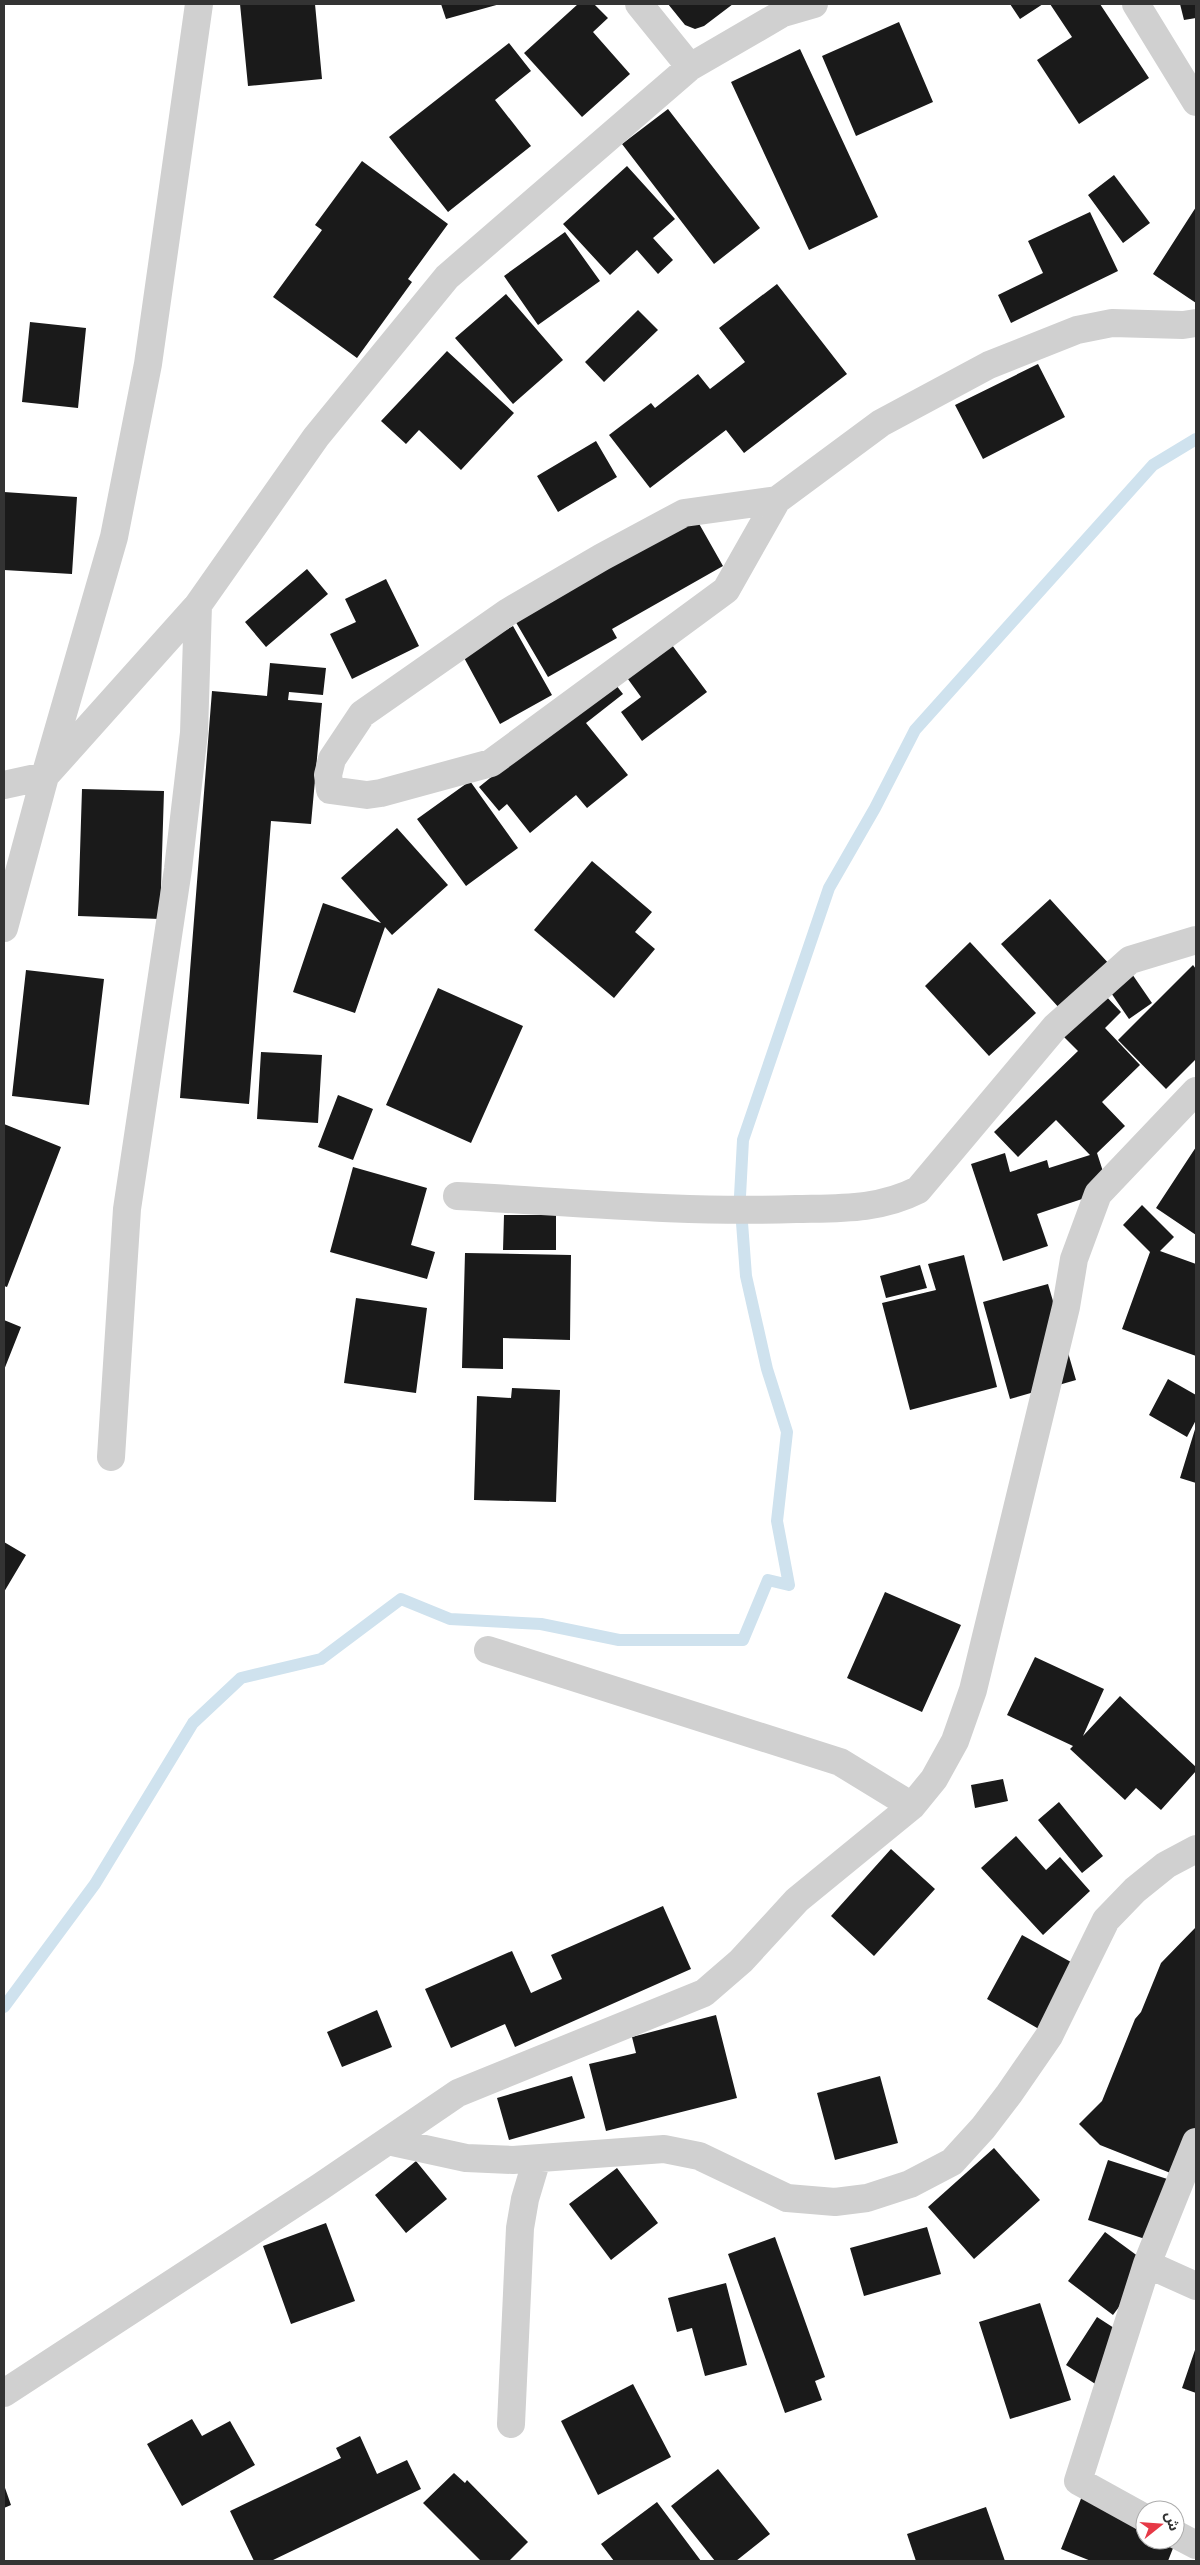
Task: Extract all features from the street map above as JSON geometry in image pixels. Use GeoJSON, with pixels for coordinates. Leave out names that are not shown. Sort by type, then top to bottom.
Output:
{"type":"FeatureCollection","features":[{"type":"Feature","properties":{"kind":"street"},"geometry":{"type":"LineString","coordinates":[[4,928],[116,528],[148,364],[199,4]]}},
{"type":"Feature","properties":{"kind":"street"},"geometry":{"type":"LineString","coordinates":[[639,4],[690,67]]}},
{"type":"Feature","properties":{"kind":"street"},"geometry":{"type":"LineString","coordinates":[[4,785],[46,776],[198,605],[316,437],[447,277],[690,67],[783,13],[814,4]]}},
{"type":"Feature","properties":{"kind":"street"},"geometry":{"type":"LineString","coordinates":[[1136,4],[1196,102]]}},
{"type":"Feature","properties":{"kind":"street"},"geometry":{"type":"LineString","coordinates":[[777,500],[684,513],[602,557],[508,612],[362,714],[332,759],[328,775],[330,790],[367,795],[381,793],[491,763],[726,590],[777,500],[881,423],[989,365],[1077,330],[1112,323],[1183,325],[1196,323]]}},
{"type":"Feature","properties":{"kind":"street"},"geometry":{"type":"LineString","coordinates":[[111,1457],[127,1209],[178,869],[194,733],[198,605]]}},
{"type":"Feature","properties":{"kind":"street"},"geometry":{"type":"LineString","coordinates":[[457,1196],[741,1211],[869,1207],[898,1200],[918,1190],[1055,1027],[1130,960],[1196,940]]}},
{"type":"Feature","properties":{"kind":"street"},"geometry":{"type":"LineString","coordinates":[[4,2393],[458,2093],[704,1993],[741,1961],[797,1900],[853,1852],[912,1806],[934,1779],[955,1741],[973,1690],[1064,1316],[1074,1259],[1098,1194],[1196,1091]]}},
{"type":"Feature","properties":{"kind":"street"},"geometry":{"type":"LineString","coordinates":[[488,1650],[840,1762],[912,1806]]}},
{"type":"Feature","properties":{"kind":"street"},"geometry":{"type":"LineString","coordinates":[[388,2141],[466,2158],[537,2159],[664,2149],[699,2156],[787,2198],[836,2202],[867,2198],[910,2184],[952,2162],[983,2128],[1009,2094],[1048,2036],[1106,1920],[1135,1890],[1166,1865],[1196,1849]]}},
{"type":"Feature","properties":{"kind":"street"},"geometry":{"type":"LineString","coordinates":[[1135,2512],[1078,2481],[1147,2264],[1196,2142]]}},
{"type":"Feature","properties":{"kind":"street"},"geometry":{"type":"LineString","coordinates":[[511,2424],[520,2228],[524,2199],[537,2159]]}},
{"type":"Feature","properties":{"kind":"street"},"geometry":{"type":"LineString","coordinates":[[1147,2264],[1196,2286]]}},
{"type":"Feature","properties":{"kind":"building"},"geometry":{"type":"Polygon","coordinates":[[[240,4],[315,4],[322,79],[248,86],[240,4]]]}},
{"type":"Feature","properties":{"kind":"building"},"geometry":{"type":"Polygon","coordinates":[[[441,4],[500,4],[446,19],[441,4]]]}},
{"type":"Feature","properties":{"kind":"building"},"geometry":{"type":"Polygon","coordinates":[[[578,4],[594,4],[608,18],[593,32],[630,74],[582,117],[524,53],[578,4]]]}},
{"type":"Feature","properties":{"kind":"building"},"geometry":{"type":"Polygon","coordinates":[[[668,4],[733,4],[704,26],[695,29],[685,25],[668,4]]]}},
{"type":"Feature","properties":{"kind":"building"},"geometry":{"type":"Polygon","coordinates":[[[1010,4],[1043,4],[1020,19],[1010,4]]]}},
{"type":"Feature","properties":{"kind":"building"},"geometry":{"type":"Polygon","coordinates":[[[1050,4],[1100,4],[1149,78],[1079,124],[1037,60],[1072,37],[1050,4]]]}},
{"type":"Feature","properties":{"kind":"building"},"geometry":{"type":"Polygon","coordinates":[[[1180,4],[1196,4],[1196,18],[1184,20],[1180,4]]]}},
{"type":"Feature","properties":{"kind":"building"},"geometry":{"type":"Polygon","coordinates":[[[899,22],[933,102],[856,136],[822,56],[899,22]]]}},
{"type":"Feature","properties":{"kind":"building"},"geometry":{"type":"Polygon","coordinates":[[[509,43],[531,71],[495,100],[531,146],[448,212],[389,137],[509,43]]]}},
{"type":"Feature","properties":{"kind":"building"},"geometry":{"type":"Polygon","coordinates":[[[800,49],[878,217],[809,250],[731,82],[800,49]]]}},
{"type":"Feature","properties":{"kind":"building"},"geometry":{"type":"Polygon","coordinates":[[[668,109],[760,228],[714,264],[622,144],[668,109]]]}},
{"type":"Feature","properties":{"kind":"building"},"geometry":{"type":"Polygon","coordinates":[[[362,161],[448,224],[408,279],[412,282],[357,358],[273,297],[322,230],[315,225],[362,161]]]}},
{"type":"Feature","properties":{"kind":"building"},"geometry":{"type":"Polygon","coordinates":[[[627,166],[675,219],[653,238],[673,260],[658,274],[637,250],[610,275],[563,224],[627,166]]]}},
{"type":"Feature","properties":{"kind":"building"},"geometry":{"type":"Polygon","coordinates":[[[1114,175],[1150,223],[1123,243],[1088,195],[1114,175]]]}},
{"type":"Feature","properties":{"kind":"building"},"geometry":{"type":"Polygon","coordinates":[[[1196,207],[1196,303],[1153,274],[1196,207]]]}},
{"type":"Feature","properties":{"kind":"building"},"geometry":{"type":"Polygon","coordinates":[[[1090,212],[1118,271],[1011,323],[998,295],[1043,273],[1028,241],[1090,212]]]}},
{"type":"Feature","properties":{"kind":"building"},"geometry":{"type":"Polygon","coordinates":[[[565,232],[600,281],[538,325],[504,276],[565,232]]]}},
{"type":"Feature","properties":{"kind":"building"},"geometry":{"type":"Polygon","coordinates":[[[777,284],[847,374],[744,453],[726,430],[650,488],[609,435],[651,403],[655,408],[698,374],[710,389],[745,362],[719,328],[777,284]]]}},
{"type":"Feature","properties":{"kind":"building"},"geometry":{"type":"Polygon","coordinates":[[[506,294],[563,360],[513,404],[455,338],[506,294]]]}},
{"type":"Feature","properties":{"kind":"building"},"geometry":{"type":"Polygon","coordinates":[[[638,310],[658,330],[604,382],[585,362],[638,310]]]}},
{"type":"Feature","properties":{"kind":"building"},"geometry":{"type":"Polygon","coordinates":[[[30,322],[86,328],[78,408],[22,402],[30,322]]]}},
{"type":"Feature","properties":{"kind":"building"},"geometry":{"type":"Polygon","coordinates":[[[447,351],[514,413],[461,470],[419,430],[406,444],[381,421],[447,351]]]}},
{"type":"Feature","properties":{"kind":"building"},"geometry":{"type":"Polygon","coordinates":[[[1038,364],[1065,417],[983,459],[955,405],[1038,364]]]}},
{"type":"Feature","properties":{"kind":"building"},"geometry":{"type":"Polygon","coordinates":[[[596,441],[617,477],[558,512],[537,476],[596,441]]]}},
{"type":"Feature","properties":{"kind":"building"},"geometry":{"type":"Polygon","coordinates":[[[4,492],[77,497],[72,574],[4,570],[4,492]]]}},
{"type":"Feature","properties":{"kind":"building"},"geometry":{"type":"Polygon","coordinates":[[[693,513],[723,566],[612,629],[617,638],[548,677],[514,619],[693,513]]]}},
{"type":"Feature","properties":{"kind":"building"},"geometry":{"type":"Polygon","coordinates":[[[307,569],[328,594],[266,647],[245,622],[307,569]]]}},
{"type":"Feature","properties":{"kind":"building"},"geometry":{"type":"Polygon","coordinates":[[[386,579],[419,646],[352,679],[330,634],[356,622],[345,599],[386,579]]]}},
{"type":"Feature","properties":{"kind":"building"},"geometry":{"type":"Polygon","coordinates":[[[513,626],[552,695],[500,724],[462,654],[513,626]]]}},
{"type":"Feature","properties":{"kind":"building"},"geometry":{"type":"Polygon","coordinates":[[[669,641],[707,692],[642,741],[621,712],[641,697],[625,675],[669,641]]]}},
{"type":"Feature","properties":{"kind":"building"},"geometry":{"type":"Polygon","coordinates":[[[270,663],[326,668],[323,695],[289,692],[288,700],[322,703],[311,824],[271,821],[249,1104],[180,1098],[212,691],[267,696],[270,663]]]}},
{"type":"Feature","properties":{"kind":"building"},"geometry":{"type":"Polygon","coordinates":[[[612,680],[623,694],[586,723],[628,775],[587,808],[576,795],[530,833],[507,804],[499,811],[479,787],[612,680]]]}},
{"type":"Feature","properties":{"kind":"building"},"geometry":{"type":"Polygon","coordinates":[[[470,781],[518,848],[466,886],[417,819],[470,781]]]}},
{"type":"Feature","properties":{"kind":"building"},"geometry":{"type":"Polygon","coordinates":[[[82,789],[164,791],[160,919],[78,916],[82,789]]]}},
{"type":"Feature","properties":{"kind":"building"},"geometry":{"type":"Polygon","coordinates":[[[397,828],[448,885],[392,935],[385,927],[355,1013],[293,992],[323,903],[381,923],[341,878],[397,828]]]}},
{"type":"Feature","properties":{"kind":"building"},"geometry":{"type":"Polygon","coordinates":[[[592,861],[652,912],[635,932],[655,949],[614,998],[534,930],[592,861]]]}},
{"type":"Feature","properties":{"kind":"building"},"geometry":{"type":"Polygon","coordinates":[[[1050,899],[1110,965],[1061,1010],[1001,944],[1050,899]]]}},
{"type":"Feature","properties":{"kind":"building"},"geometry":{"type":"Polygon","coordinates":[[[970,942],[1036,1013],[989,1056],[925,986],[970,942]]]}},
{"type":"Feature","properties":{"kind":"building"},"geometry":{"type":"Polygon","coordinates":[[[1193,965],[1196,969],[1196,1059],[1166,1089],[1118,1040],[1193,965]]]}},
{"type":"Feature","properties":{"kind":"building"},"geometry":{"type":"Polygon","coordinates":[[[26,970],[104,979],[89,1105],[12,1096],[26,970]]]}},
{"type":"Feature","properties":{"kind":"building"},"geometry":{"type":"Polygon","coordinates":[[[1130,971],[1152,1003],[1129,1019],[1107,987],[1130,971]]]}},
{"type":"Feature","properties":{"kind":"building"},"geometry":{"type":"Polygon","coordinates":[[[438,988],[523,1026],[471,1143],[386,1105],[438,988]]]}},
{"type":"Feature","properties":{"kind":"building"},"geometry":{"type":"Polygon","coordinates":[[[1103,993],[1121,1012],[1105,1028],[1140,1065],[1102,1102],[1125,1126],[1097,1153],[1109,1190],[1037,1214],[1048,1246],[1003,1261],[971,1164],[1005,1153],[1010,1172],[1047,1160],[1049,1168],[1090,1155],[1056,1120],[1018,1157],[994,1132],[1078,1051],[1061,1034],[1103,993]]]}},
{"type":"Feature","properties":{"kind":"building"},"geometry":{"type":"Polygon","coordinates":[[[261,1052],[322,1055],[318,1123],[257,1119],[261,1052]]]}},
{"type":"Feature","properties":{"kind":"building"},"geometry":{"type":"Polygon","coordinates":[[[338,1095],[373,1109],[353,1160],[318,1147],[338,1095]]]}},
{"type":"Feature","properties":{"kind":"building"},"geometry":{"type":"Polygon","coordinates":[[[4,1124],[61,1147],[7,1287],[4,1286],[4,1124]]]}},
{"type":"Feature","properties":{"kind":"building"},"geometry":{"type":"Polygon","coordinates":[[[1196,1147],[1196,1235],[1156,1208],[1196,1147]]]}},
{"type":"Feature","properties":{"kind":"building"},"geometry":{"type":"Polygon","coordinates":[[[353,1167],[427,1188],[411,1245],[435,1252],[427,1279],[330,1252],[353,1167]]]}},
{"type":"Feature","properties":{"kind":"building"},"geometry":{"type":"Polygon","coordinates":[[[1142,1205],[1174,1237],[1160,1251],[1196,1264],[1196,1356],[1122,1329],[1150,1252],[1123,1225],[1142,1205]]]}},
{"type":"Feature","properties":{"kind":"building"},"geometry":{"type":"Polygon","coordinates":[[[504,1215],[556,1215],[556,1250],[503,1250],[504,1215]]]}},
{"type":"Feature","properties":{"kind":"building"},"geometry":{"type":"Polygon","coordinates":[[[465,1253],[571,1255],[570,1340],[503,1338],[503,1369],[462,1368],[465,1253]]]}},
{"type":"Feature","properties":{"kind":"building"},"geometry":{"type":"Polygon","coordinates":[[[964,1255],[997,1387],[910,1410],[882,1303],[936,1290],[928,1264],[964,1255]]]}},
{"type":"Feature","properties":{"kind":"building"},"geometry":{"type":"Polygon","coordinates":[[[920,1265],[927,1288],[886,1298],[880,1276],[920,1265]]]}},
{"type":"Feature","properties":{"kind":"building"},"geometry":{"type":"Polygon","coordinates":[[[1048,1284],[1076,1380],[1010,1399],[983,1302],[1048,1284]]]}},
{"type":"Feature","properties":{"kind":"building"},"geometry":{"type":"Polygon","coordinates":[[[356,1298],[427,1308],[416,1393],[344,1383],[356,1298]]]}},
{"type":"Feature","properties":{"kind":"building"},"geometry":{"type":"Polygon","coordinates":[[[4,1320],[21,1327],[4,1370],[4,1320]]]}},
{"type":"Feature","properties":{"kind":"building"},"geometry":{"type":"Polygon","coordinates":[[[1168,1379],[1196,1395],[1196,1420],[1187,1437],[1149,1415],[1168,1379]]]}},
{"type":"Feature","properties":{"kind":"building"},"geometry":{"type":"Polygon","coordinates":[[[512,1388],[560,1390],[556,1502],[474,1500],[477,1396],[511,1398],[512,1388]]]}},
{"type":"Feature","properties":{"kind":"building"},"geometry":{"type":"Polygon","coordinates":[[[1196,1426],[1196,1483],[1180,1478],[1196,1426]]]}},
{"type":"Feature","properties":{"kind":"building"},"geometry":{"type":"Polygon","coordinates":[[[4,1542],[26,1555],[4,1592],[4,1542]]]}},
{"type":"Feature","properties":{"kind":"building"},"geometry":{"type":"Polygon","coordinates":[[[885,1592],[961,1625],[922,1712],[847,1678],[885,1592]]]}},
{"type":"Feature","properties":{"kind":"building"},"geometry":{"type":"Polygon","coordinates":[[[1035,1657],[1104,1689],[1083,1736],[1120,1696],[1196,1767],[1196,1771],[1161,1810],[1136,1788],[1125,1800],[1070,1749],[1073,1746],[1007,1715],[1035,1657]]]}},
{"type":"Feature","properties":{"kind":"building"},"geometry":{"type":"Polygon","coordinates":[[[1003,1779],[1008,1801],[975,1808],[971,1785],[1003,1779]]]}},
{"type":"Feature","properties":{"kind":"building"},"geometry":{"type":"Polygon","coordinates":[[[1059,1802],[1103,1856],[1082,1873],[1038,1820],[1059,1802]]]}},
{"type":"Feature","properties":{"kind":"building"},"geometry":{"type":"Polygon","coordinates":[[[1016,1836],[1046,1870],[1060,1857],[1090,1891],[1043,1935],[981,1868],[1016,1836]]]}},
{"type":"Feature","properties":{"kind":"building"},"geometry":{"type":"Polygon","coordinates":[[[891,1849],[935,1889],[874,1956],[831,1916],[891,1849]]]}},
{"type":"Feature","properties":{"kind":"building"},"geometry":{"type":"Polygon","coordinates":[[[663,1906],[691,1969],[515,2047],[505,2024],[451,2048],[425,1989],[512,1951],[531,1993],[562,1979],[551,1955],[663,1906]]]}},
{"type":"Feature","properties":{"kind":"building"},"geometry":{"type":"Polygon","coordinates":[[[1196,1927],[1196,2150],[1173,2174],[1100,2145],[1079,2124],[1102,2101],[1135,2019],[1141,2012],[1161,1963],[1196,1927]]]}},
{"type":"Feature","properties":{"kind":"building"},"geometry":{"type":"Polygon","coordinates":[[[1022,1935],[1080,1967],[1044,2032],[987,1999],[1022,1935]]]}},
{"type":"Feature","properties":{"kind":"building"},"geometry":{"type":"Polygon","coordinates":[[[377,2010],[392,2047],[342,2067],[327,2032],[377,2010]]]}},
{"type":"Feature","properties":{"kind":"building"},"geometry":{"type":"Polygon","coordinates":[[[716,2015],[737,2098],[606,2131],[589,2064],[636,2053],[632,2037],[716,2015]]]}},
{"type":"Feature","properties":{"kind":"building"},"geometry":{"type":"Polygon","coordinates":[[[572,2076],[585,2118],[509,2140],[497,2098],[572,2076]]]}},
{"type":"Feature","properties":{"kind":"building"},"geometry":{"type":"Polygon","coordinates":[[[880,2076],[898,2143],[835,2160],[817,2093],[880,2076]]]}},
{"type":"Feature","properties":{"kind":"building"},"geometry":{"type":"Polygon","coordinates":[[[994,2148],[1040,2200],[974,2259],[928,2207],[994,2148]]]}},
{"type":"Feature","properties":{"kind":"building"},"geometry":{"type":"Polygon","coordinates":[[[1108,2160],[1186,2185],[1166,2246],[1088,2220],[1108,2160]]]}},
{"type":"Feature","properties":{"kind":"building"},"geometry":{"type":"Polygon","coordinates":[[[416,2161],[447,2199],[406,2233],[375,2195],[416,2161]]]}},
{"type":"Feature","properties":{"kind":"building"},"geometry":{"type":"Polygon","coordinates":[[[617,2168],[658,2223],[611,2260],[569,2204],[617,2168]]]}},
{"type":"Feature","properties":{"kind":"building"},"geometry":{"type":"Polygon","coordinates":[[[326,2223],[355,2301],[291,2324],[263,2246],[326,2223]]]}},
{"type":"Feature","properties":{"kind":"building"},"geometry":{"type":"Polygon","coordinates":[[[927,2227],[941,2274],[864,2296],[850,2248],[927,2227]]]}},
{"type":"Feature","properties":{"kind":"building"},"geometry":{"type":"Polygon","coordinates":[[[1105,2232],[1150,2265],[1113,2315],[1068,2281],[1105,2232]]]}},
{"type":"Feature","properties":{"kind":"building"},"geometry":{"type":"Polygon","coordinates":[[[775,2237],[825,2377],[815,2381],[822,2400],[785,2413],[728,2254],[775,2237]]]}},
{"type":"Feature","properties":{"kind":"building"},"geometry":{"type":"Polygon","coordinates":[[[726,2283],[747,2365],[705,2376],[692,2328],[677,2332],[668,2298],[726,2283]]]}},
{"type":"Feature","properties":{"kind":"building"},"geometry":{"type":"Polygon","coordinates":[[[1040,2303],[1071,2400],[1010,2419],[979,2322],[1040,2303]]]}},
{"type":"Feature","properties":{"kind":"building"},"geometry":{"type":"Polygon","coordinates":[[[1097,2317],[1131,2339],[1100,2387],[1066,2365],[1097,2317]]]}},
{"type":"Feature","properties":{"kind":"building"},"geometry":{"type":"Polygon","coordinates":[[[1196,2347],[1196,2393],[1182,2388],[1196,2347]]]}},
{"type":"Feature","properties":{"kind":"building"},"geometry":{"type":"Polygon","coordinates":[[[633,2384],[671,2457],[598,2495],[561,2421],[633,2384]]]}},
{"type":"Feature","properties":{"kind":"building"},"geometry":{"type":"Polygon","coordinates":[[[192,2419],[202,2436],[230,2421],[255,2465],[182,2506],[147,2444],[192,2419]]]}},
{"type":"Feature","properties":{"kind":"building"},"geometry":{"type":"Polygon","coordinates":[[[360,2436],[377,2474],[407,2460],[421,2489],[271,2561],[254,2561],[230,2511],[341,2458],[336,2448],[360,2436]]]}},
{"type":"Feature","properties":{"kind":"building"},"geometry":{"type":"Polygon","coordinates":[[[718,2469],[770,2534],[736,2561],[715,2561],[671,2506],[718,2469]]]}},
{"type":"Feature","properties":{"kind":"building"},"geometry":{"type":"Polygon","coordinates":[[[454,2473],[465,2483],[467,2480],[528,2542],[509,2561],[481,2561],[423,2503],[454,2473]]]}},
{"type":"Feature","properties":{"kind":"building"},"geometry":{"type":"Polygon","coordinates":[[[1088,2481],[1135,2500],[1135,2550],[1172,2550],[1168,2561],[1091,2561],[1061,2549],[1088,2481]]]}},
{"type":"Feature","properties":{"kind":"building"},"geometry":{"type":"Polygon","coordinates":[[[4,2485],[11,2505],[4,2508],[4,2485]]]}},
{"type":"Feature","properties":{"kind":"building"},"geometry":{"type":"Polygon","coordinates":[[[657,2502],[701,2561],[614,2561],[601,2544],[657,2502]]]}},
{"type":"Feature","properties":{"kind":"building"},"geometry":{"type":"Polygon","coordinates":[[[986,2507],[1005,2561],[916,2561],[907,2534],[986,2507]]]}},
{"type":"Feature","properties":{"kind":"waterway"},"geometry":{"type":"LineString","coordinates":[[4,2007],[95,1884],[193,1723],[241,1678],[321,1659],[401,1599],[450,1619],[541,1624],[619,1640],[743,1640],[768,1580],[789,1585],[777,1521],[787,1432],[767,1369],[746,1276],[740,1196],[743,1140],[829,888],[875,808],[915,730],[1153,465],[1196,439]]}}]}
